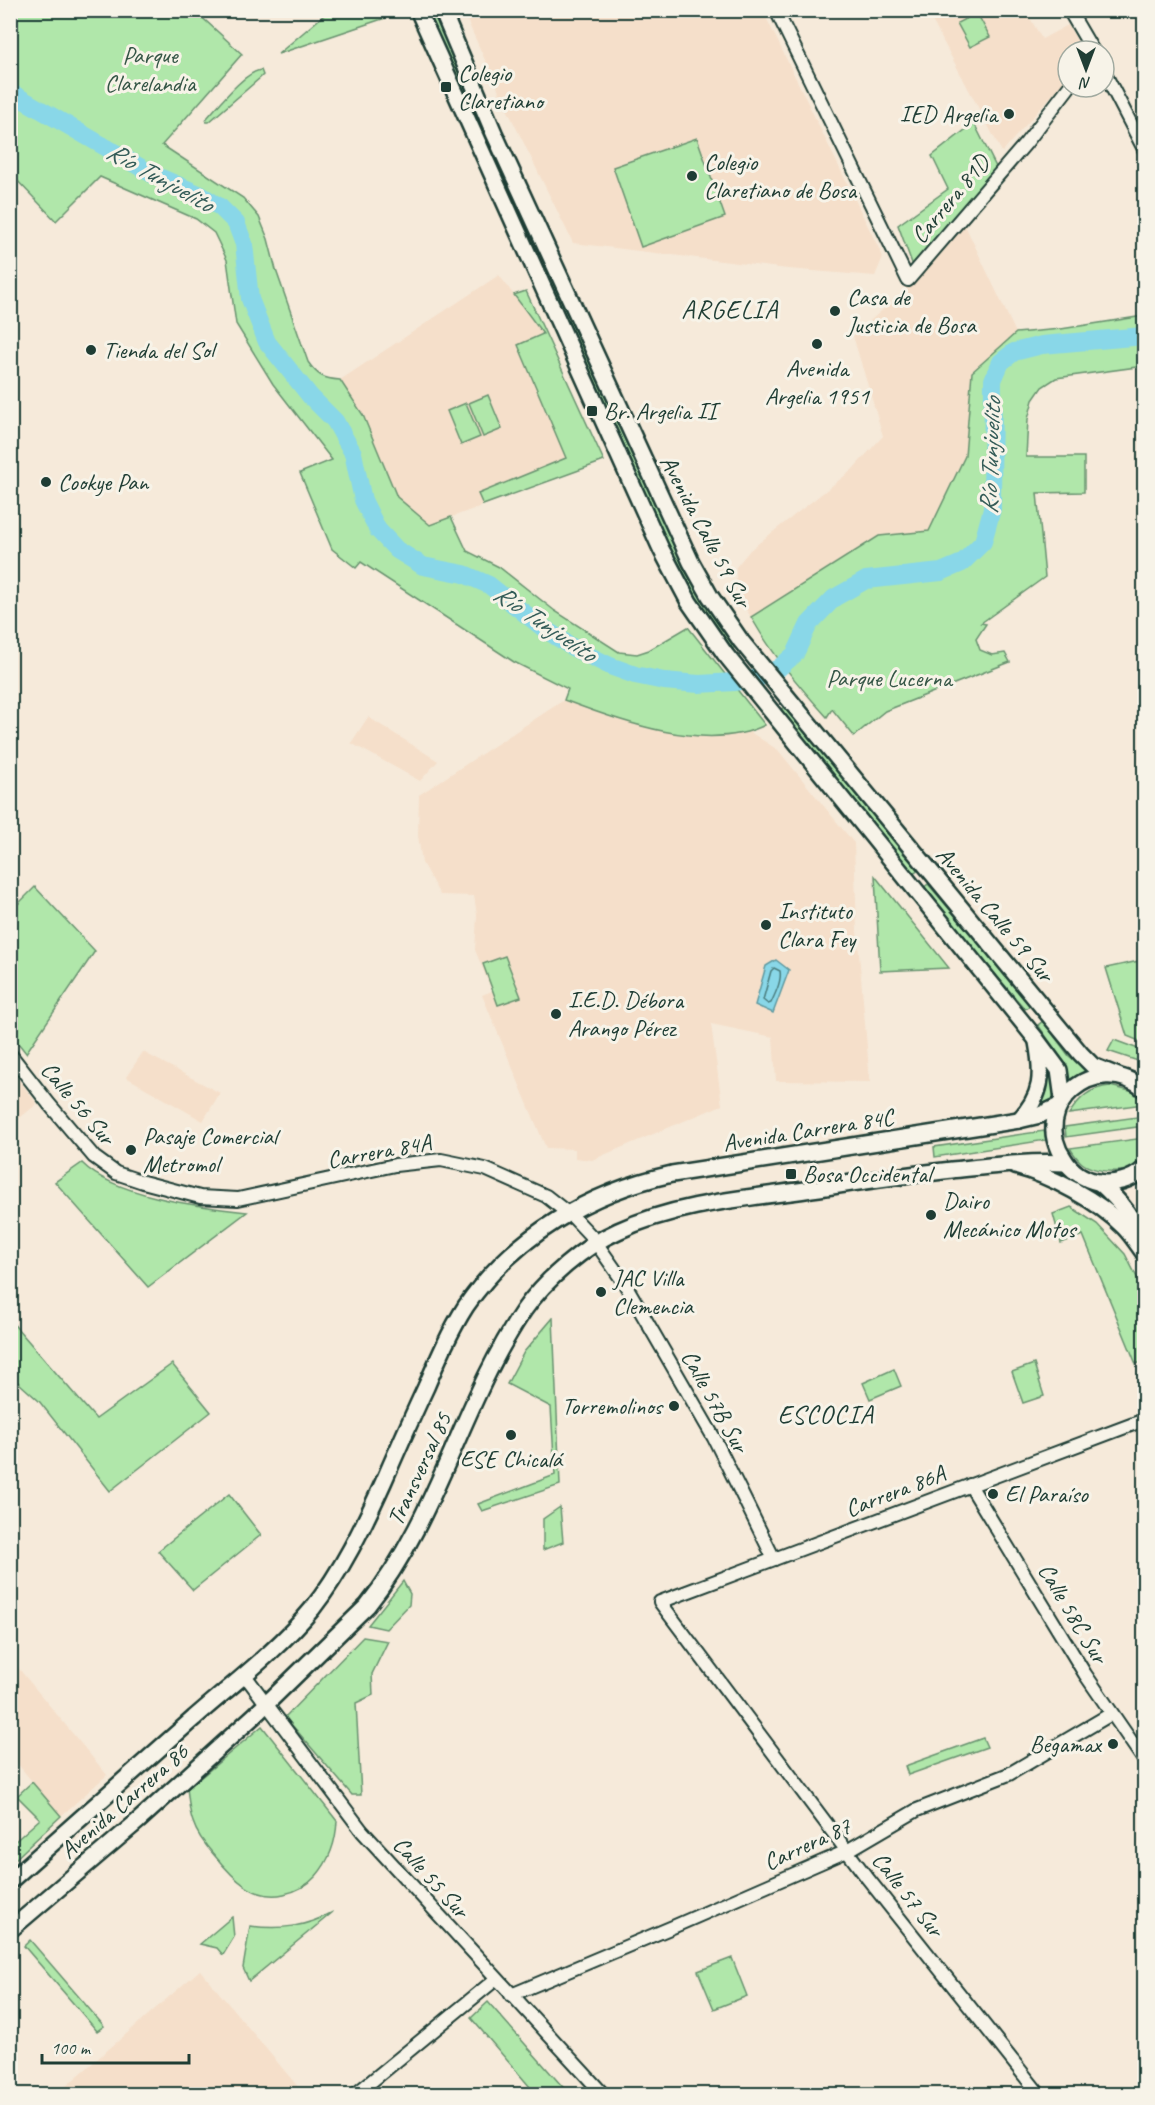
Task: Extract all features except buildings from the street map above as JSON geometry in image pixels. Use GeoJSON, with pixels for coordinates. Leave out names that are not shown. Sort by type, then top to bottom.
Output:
{"type":"FeatureCollection","features":[{"type":"Feature","properties":{"kind":"main road","name":"Avenida Calle 59 Sur"},"geometry":{"type":"LineString","coordinates":[[418,10],[661,549],[689,602],[725,654],[1059,1070],[1061,1102],[1054,1123],[1055,1137],[1066,1163]]}},
{"type":"Feature","properties":{"kind":"main road","name":"Avenida Calle 59 Sur"},"geometry":{"type":"LineString","coordinates":[[442,10],[499,143],[686,552],[710,596],[741,641],[1081,1054],[1093,1066],[1135,1082],[1144,1089]]}},
{"type":"Feature","properties":{"kind":"main road"},"geometry":{"type":"LineString","coordinates":[[1019,1120],[1036,1099],[1040,1084],[1040,1062],[1036,1039]]}},
{"type":"Feature","properties":{"kind":"main road","name":"Avenida Carrera 84C"},"geometry":{"type":"LineString","coordinates":[[567,1212],[615,1190],[672,1174],[1040,1115],[1061,1102],[1082,1082],[1105,1075],[1118,1076]]}},
{"type":"Feature","properties":{"kind":"main road"},"geometry":{"type":"LineString","coordinates":[[597,1243],[638,1223],[697,1207],[889,1177],[1006,1164],[1066,1163],[1081,1175],[1099,1182],[1126,1209],[1137,1225],[1144,1244]]}},
{"type":"Feature","properties":{"kind":"main road"},"geometry":{"type":"LineString","coordinates":[[1006,1164],[1059,1184],[1097,1206],[1125,1228],[1144,1253]]}},
{"type":"Feature","properties":{"kind":"main road"},"geometry":{"type":"LineString","coordinates":[[1099,1182],[1126,1180],[1144,1169]]}},
{"type":"Feature","properties":{"kind":"main road","name":"Transversal 85"},"geometry":{"type":"LineString","coordinates":[[244,1674],[289,1634],[325,1592],[339,1570],[368,1515],[439,1356],[466,1307],[500,1266],[521,1246],[567,1212]]}},
{"type":"Feature","properties":{"kind":"main road","name":"Transversal 85"},"geometry":{"type":"LineString","coordinates":[[267,1705],[353,1622],[380,1591],[410,1544],[486,1379],[524,1310],[565,1267],[597,1243]]}},
{"type":"Feature","properties":{"kind":"main road","name":"Avenida Carrera 86"},"geometry":{"type":"LineString","coordinates":[[10,1881],[244,1674]]}},
{"type":"Feature","properties":{"kind":"main road","name":"Avenida Carrera 86"},"geometry":{"type":"LineString","coordinates":[[10,1930],[138,1821],[267,1705]]}},
{"type":"Feature","properties":{"kind":"street","name":"Carrera 81D"},"geometry":{"type":"LineString","coordinates":[[776,10],[908,280],[1060,99]]}},
{"type":"Feature","properties":{"kind":"street"},"geometry":{"type":"LineString","coordinates":[[1069,10],[1086,39]]}},
{"type":"Feature","properties":{"kind":"street"},"geometry":{"type":"LineString","coordinates":[[1116,95],[1144,149]]}},
{"type":"Feature","properties":{"kind":"street","name":"Carrera 81D"},"geometry":{"type":"LineString","coordinates":[[1047,117],[1067,99]]}},
{"type":"Feature","properties":{"kind":"street","name":"Calle 56 Sur"},"geometry":{"type":"LineString","coordinates":[[10,1054],[81,1143],[94,1157],[116,1173],[200,1197],[238,1199],[258,1196]]}},
{"type":"Feature","properties":{"kind":"street","name":"Carrera 84A"},"geometry":{"type":"LineString","coordinates":[[258,1196],[395,1165],[441,1160],[471,1165],[515,1181],[546,1197],[567,1212]]}},
{"type":"Feature","properties":{"kind":"street","name":"Calle 57B Sur"},"geometry":{"type":"LineString","coordinates":[[567,1212],[597,1243],[625,1284],[714,1438],[774,1559]]}},
{"type":"Feature","properties":{"kind":"street","name":"Carrera 86A"},"geometry":{"type":"LineString","coordinates":[[660,1602],[1144,1420]]}},
{"type":"Feature","properties":{"kind":"street","name":"Calle 58C Sur"},"geometry":{"type":"LineString","coordinates":[[970,1485],[1084,1674],[1144,1760]]}},
{"type":"Feature","properties":{"kind":"street","name":"Calle 57 Sur"},"geometry":{"type":"LineString","coordinates":[[660,1602],[847,1851],[1039,2094]]}},
{"type":"Feature","properties":{"kind":"street","name":"Calle 55 Sur"},"geometry":{"type":"LineString","coordinates":[[244,1674],[362,1831],[603,2094]]}},
{"type":"Feature","properties":{"kind":"street","name":"Carrera 87"},"geometry":{"type":"LineString","coordinates":[[511,1995],[847,1851],[917,1810],[1009,1774],[1111,1714]]}},
{"type":"Feature","properties":{"kind":"street"},"geometry":{"type":"LineString","coordinates":[[356,2094],[496,1979]]}},
{"type":"Feature","properties":{"kind":"shaded area","name":"Colegio Claretiano de Bosa"},"geometry":{"type":"Polygon","coordinates":[[[463,11],[763,11],[883,257],[875,276],[788,269],[573,243],[507,109],[463,11]]]}},
{"type":"Feature","properties":{"kind":"shaded area","name":"IED Argelia"},"geometry":{"type":"Polygon","coordinates":[[[927,11],[1026,11],[1042,39],[1068,25],[1076,39],[1056,39],[1056,91],[1002,152],[927,11]]]}},
{"type":"Feature","properties":{"kind":"shaded area"},"geometry":{"type":"Polygon","coordinates":[[[963,221],[1016,333],[972,372],[965,456],[929,531],[879,536],[751,617],[736,594],[736,567],[750,550],[852,470],[883,436],[853,336],[927,267],[963,221]]]}},
{"type":"Feature","properties":{"kind":"shaded area"},"geometry":{"type":"Polygon","coordinates":[[[499,275],[549,342],[604,461],[430,525],[397,497],[363,415],[340,380],[499,275]]]}},
{"type":"Feature","properties":{"kind":"shaded area","name":"Instituto Clara Fey"},"geometry":{"type":"Polygon","coordinates":[[[564,700],[647,728],[727,736],[750,732],[778,750],[854,843],[857,930],[870,1082],[776,1081],[773,1037],[711,1024],[722,1105],[592,1160],[575,1158],[575,1149],[546,1148],[482,995],[492,991],[475,950],[477,915],[474,896],[440,895],[422,863],[418,835],[419,795],[564,700]]]}},
{"type":"Feature","properties":{"kind":"shaded area"},"geometry":{"type":"Polygon","coordinates":[[[368,717],[438,761],[420,781],[351,743],[368,717]]]}},
{"type":"Feature","properties":{"kind":"shaded area"},"geometry":{"type":"Polygon","coordinates":[[[143,1052],[220,1093],[203,1121],[126,1077],[143,1052]]]}},
{"type":"Feature","properties":{"kind":"shaded area"},"geometry":{"type":"Polygon","coordinates":[[[10,1068],[37,1104],[11,1125],[10,1125],[10,1068]]]}},
{"type":"Feature","properties":{"kind":"shaded area"},"geometry":{"type":"Polygon","coordinates":[[[10,1658],[107,1775],[61,1816],[11,1756],[10,1658]]]}},
{"type":"Feature","properties":{"kind":"shaded area"},"geometry":{"type":"Polygon","coordinates":[[[200,1970],[304,2094],[57,2094],[200,1970]]]}},
{"type":"Feature","properties":{"kind":"green space"},"geometry":{"type":"Polygon","coordinates":[[[330,10],[392,11],[394,15],[278,54],[330,10]]]}},
{"type":"Feature","properties":{"kind":"green space","name":"Parque Clarelandia"},"geometry":{"type":"Polygon","coordinates":[[[10,11],[195,11],[242,54],[162,145],[243,198],[259,217],[308,362],[321,376],[340,380],[363,415],[397,497],[430,525],[451,517],[467,551],[499,567],[555,611],[619,652],[637,654],[649,650],[688,627],[765,725],[742,733],[717,736],[691,735],[637,725],[564,700],[568,689],[514,662],[361,562],[356,568],[332,549],[300,473],[332,460],[273,384],[236,324],[227,260],[214,233],[196,219],[100,177],[56,221],[11,174],[10,11]]]}},
{"type":"Feature","properties":{"kind":"green space"},"geometry":{"type":"Polygon","coordinates":[[[424,11],[433,11],[533,233],[524,231],[424,11]]]}},
{"type":"Feature","properties":{"kind":"green space"},"geometry":{"type":"Polygon","coordinates":[[[977,13],[990,37],[970,47],[957,23],[977,13]]]}},
{"type":"Feature","properties":{"kind":"green space"},"geometry":{"type":"Polygon","coordinates":[[[261,70],[263,75],[260,78],[209,122],[206,122],[207,118],[240,83],[254,72],[261,70]]]}},
{"type":"Feature","properties":{"kind":"green space"},"geometry":{"type":"Polygon","coordinates":[[[974,123],[997,169],[913,266],[898,225],[948,189],[932,156],[974,123]]]}},
{"type":"Feature","properties":{"kind":"green space"},"geometry":{"type":"Polygon","coordinates":[[[697,138],[725,217],[641,247],[613,167],[697,138]]]}},
{"type":"Feature","properties":{"kind":"green space"},"geometry":{"type":"Polygon","coordinates":[[[547,265],[737,645],[730,651],[691,594],[674,560],[539,268],[547,265]]]}},
{"type":"Feature","properties":{"kind":"green space"},"geometry":{"type":"Polygon","coordinates":[[[526,291],[604,461],[483,505],[478,494],[566,458],[518,345],[543,334],[514,295],[526,291]]]}},
{"type":"Feature","properties":{"kind":"green space","name":"Parque Lucerna"},"geometry":{"type":"Polygon","coordinates":[[[1144,316],[1144,366],[1056,378],[1042,387],[1033,400],[1028,419],[1026,457],[1084,457],[1084,492],[1037,493],[1045,577],[981,623],[986,624],[976,639],[980,650],[992,655],[1005,653],[1010,662],[885,711],[854,736],[832,709],[827,717],[786,669],[751,617],[879,536],[929,531],[965,456],[972,372],[1016,333],[1061,329],[1144,316]]]}},
{"type":"Feature","properties":{"kind":"green space"},"geometry":{"type":"Polygon","coordinates":[[[488,395],[502,429],[483,437],[469,403],[488,395]]]}},
{"type":"Feature","properties":{"kind":"green space"},"geometry":{"type":"Polygon","coordinates":[[[466,403],[480,437],[461,445],[447,411],[466,403]]]}},
{"type":"Feature","properties":{"kind":"green space"},"geometry":{"type":"Polygon","coordinates":[[[785,706],[919,870],[913,874],[898,857],[779,711],[785,706]]]}},
{"type":"Feature","properties":{"kind":"green space"},"geometry":{"type":"Polygon","coordinates":[[[875,876],[949,968],[880,971],[875,876]]]}},
{"type":"Feature","properties":{"kind":"green space"},"geometry":{"type":"Polygon","coordinates":[[[928,884],[1031,1005],[1025,1009],[922,889],[928,884]]]}},
{"type":"Feature","properties":{"kind":"green space"},"geometry":{"type":"Polygon","coordinates":[[[35,887],[95,951],[26,1053],[11,1034],[11,911],[35,887]]]}},
{"type":"Feature","properties":{"kind":"green space"},"geometry":{"type":"Polygon","coordinates":[[[505,956],[521,997],[498,1005],[483,964],[505,956]]]}},
{"type":"Feature","properties":{"kind":"green space"},"geometry":{"type":"Polygon","coordinates":[[[1139,961],[1144,979],[1144,1043],[1127,1036],[1106,968],[1139,961]]]}},
{"type":"Feature","properties":{"kind":"green space"},"geometry":{"type":"Polygon","coordinates":[[[1043,1021],[1069,1056],[1087,1071],[1069,1080],[1065,1063],[1038,1025],[1043,1021]]]}},
{"type":"Feature","properties":{"kind":"green space"},"geometry":{"type":"Polygon","coordinates":[[[1114,1040],[1144,1051],[1144,1063],[1108,1051],[1114,1040]]]}},
{"type":"Feature","properties":{"kind":"green space"},"geometry":{"type":"Polygon","coordinates":[[[1045,1058],[1054,1081],[1053,1099],[1051,1105],[1031,1113],[1045,1058]]]}},
{"type":"Feature","properties":{"kind":"green space"},"geometry":{"type":"Polygon","coordinates":[[[1110,1086],[1134,1092],[1144,1104],[1069,1114],[1086,1094],[1110,1086]]]}},
{"type":"Feature","properties":{"kind":"green space"},"geometry":{"type":"Polygon","coordinates":[[[1144,1116],[1144,1126],[1066,1137],[1065,1127],[1144,1116]]]}},
{"type":"Feature","properties":{"kind":"green space"},"geometry":{"type":"Polygon","coordinates":[[[1044,1131],[1046,1140],[935,1157],[934,1147],[1044,1131]]]}},
{"type":"Feature","properties":{"kind":"green space"},"geometry":{"type":"Polygon","coordinates":[[[1144,1138],[1144,1157],[1132,1168],[1124,1170],[1105,1171],[1088,1167],[1078,1160],[1070,1148],[1144,1138]]]}},
{"type":"Feature","properties":{"kind":"green space"},"geometry":{"type":"Polygon","coordinates":[[[82,1163],[96,1174],[136,1192],[183,1203],[247,1212],[148,1287],[55,1182],[82,1163]]]}},
{"type":"Feature","properties":{"kind":"green space"},"geometry":{"type":"Polygon","coordinates":[[[1032,1167],[1054,1168],[1097,1190],[1121,1214],[1032,1167]]]}},
{"type":"Feature","properties":{"kind":"green space"},"geometry":{"type":"Polygon","coordinates":[[[1071,1207],[1097,1224],[1125,1254],[1144,1291],[1144,1361],[1136,1364],[1083,1235],[1061,1243],[1053,1214],[1071,1207]]]}},
{"type":"Feature","properties":{"kind":"green space"},"geometry":{"type":"Polygon","coordinates":[[[553,1318],[560,1485],[482,1511],[478,1504],[555,1475],[551,1407],[507,1384],[524,1352],[553,1318]]]}},
{"type":"Feature","properties":{"kind":"green space"},"geometry":{"type":"Polygon","coordinates":[[[10,1320],[96,1419],[172,1364],[211,1412],[110,1491],[39,1401],[11,1376],[10,1320]]]}},
{"type":"Feature","properties":{"kind":"green space"},"geometry":{"type":"Polygon","coordinates":[[[1034,1364],[1044,1396],[1023,1403],[1012,1372],[1034,1364]]]}},
{"type":"Feature","properties":{"kind":"green space"},"geometry":{"type":"Polygon","coordinates":[[[894,1369],[901,1386],[870,1399],[863,1383],[894,1369]]]}},
{"type":"Feature","properties":{"kind":"green space"},"geometry":{"type":"Polygon","coordinates":[[[229,1494],[261,1535],[193,1590],[158,1551],[229,1494]]]}},
{"type":"Feature","properties":{"kind":"green space"},"geometry":{"type":"Polygon","coordinates":[[[560,1507],[563,1542],[543,1550],[543,1519],[560,1507]]]}},
{"type":"Feature","properties":{"kind":"green space"},"geometry":{"type":"Polygon","coordinates":[[[403,1581],[410,1594],[409,1605],[386,1629],[368,1625],[403,1581]]]}},
{"type":"Feature","properties":{"kind":"green space"},"geometry":{"type":"Polygon","coordinates":[[[363,1637],[388,1641],[372,1674],[373,1695],[356,1703],[361,1795],[352,1795],[285,1717],[363,1637]]]}},
{"type":"Feature","properties":{"kind":"green space"},"geometry":{"type":"Polygon","coordinates":[[[262,1726],[337,1821],[335,1836],[325,1864],[306,1885],[284,1894],[263,1894],[254,1891],[229,1872],[199,1836],[193,1822],[187,1789],[262,1726]]]}},
{"type":"Feature","properties":{"kind":"green space"},"geometry":{"type":"Polygon","coordinates":[[[983,1738],[987,1747],[908,1775],[905,1766],[983,1738]]]}},
{"type":"Feature","properties":{"kind":"green space"},"geometry":{"type":"Polygon","coordinates":[[[32,1782],[61,1816],[11,1863],[11,1845],[40,1819],[17,1796],[32,1782]]]}},
{"type":"Feature","properties":{"kind":"green space"},"geometry":{"type":"Polygon","coordinates":[[[333,1912],[249,1981],[243,1968],[250,1926],[272,1928],[293,1926],[313,1921],[333,1912]]]}},
{"type":"Feature","properties":{"kind":"green space"},"geometry":{"type":"Polygon","coordinates":[[[232,1917],[234,1937],[223,1955],[217,1948],[200,1944],[232,1917]]]}},
{"type":"Feature","properties":{"kind":"green space"},"geometry":{"type":"Polygon","coordinates":[[[30,1940],[104,2026],[97,2031],[24,1946],[30,1940]]]}},
{"type":"Feature","properties":{"kind":"green space"},"geometry":{"type":"Polygon","coordinates":[[[732,1958],[747,1996],[714,2009],[698,1971],[732,1958]]]}},
{"type":"Feature","properties":{"kind":"green space"},"geometry":{"type":"Polygon","coordinates":[[[488,2002],[569,2094],[536,2094],[471,2018],[488,2002]]]}},
{"type":"Feature","properties":{"kind":"water"},"geometry":{"type":"Polygon","coordinates":[[[776,960],[789,970],[773,1013],[755,1005],[766,966],[776,960]]]}},
{"type":"Feature","properties":{"kind":"waterway","name":"Río Tunjuelito"},"geometry":{"type":"LineString","coordinates":[[10,92],[152,174],[201,195],[220,207],[236,223],[244,244],[250,299],[267,342],[310,396],[335,421],[353,453],[363,500],[378,530],[397,550],[423,566],[464,574],[489,585],[542,627],[572,647],[610,666],[635,675],[664,681],[699,684],[758,678],[779,668],[795,654],[809,624],[834,598],[866,580],[941,572],[962,563],[983,542],[992,509],[993,380],[1001,362],[1014,352],[1042,345],[1144,336]]}},
{"type":"Feature","properties":{"kind":"place","name":"Colegio Claretiano"},"geometry":{"type":"Point","coordinates":[446,87]}},
{"type":"Feature","properties":{"kind":"place","name":"IED Argelia"},"geometry":{"type":"Point","coordinates":[1009,114]}},
{"type":"Feature","properties":{"kind":"place","name":"Colegio Claretiano de Bosa"},"geometry":{"type":"Point","coordinates":[692,176]}},
{"type":"Feature","properties":{"kind":"place","name":"Casa de Justicia de Bosa"},"geometry":{"type":"Point","coordinates":[835,311]}},
{"type":"Feature","properties":{"kind":"place","name":"Avenida Argelia 1951"},"geometry":{"type":"Point","coordinates":[817,344]}},
{"type":"Feature","properties":{"kind":"place","name":"Tienda del Sol"},"geometry":{"type":"Point","coordinates":[91,350]}},
{"type":"Feature","properties":{"kind":"place","name":"Br. Argelia II"},"geometry":{"type":"Point","coordinates":[592,411]}},
{"type":"Feature","properties":{"kind":"place","name":"Cookye Pan"},"geometry":{"type":"Point","coordinates":[46,482]}},
{"type":"Feature","properties":{"kind":"place","name":"Instituto Clara Fey"},"geometry":{"type":"Point","coordinates":[766,925]}},
{"type":"Feature","properties":{"kind":"place","name":"I.E.D. Débora Arango Pérez"},"geometry":{"type":"Point","coordinates":[556,1014]}},
{"type":"Feature","properties":{"kind":"place","name":"Pasaje Comercial Metromol"},"geometry":{"type":"Point","coordinates":[131,1150]}},
{"type":"Feature","properties":{"kind":"place","name":"Bosa Occidental"},"geometry":{"type":"Point","coordinates":[791,1174]}},
{"type":"Feature","properties":{"kind":"place","name":"Dairo Mecánico Motos"},"geometry":{"type":"Point","coordinates":[931,1215]}},
{"type":"Feature","properties":{"kind":"place","name":"JAC Villa Clemencia"},"geometry":{"type":"Point","coordinates":[601,1292]}},
{"type":"Feature","properties":{"kind":"place","name":"Torremolinos"},"geometry":{"type":"Point","coordinates":[674,1406]}},
{"type":"Feature","properties":{"kind":"place","name":"ESE Chicalá"},"geometry":{"type":"Point","coordinates":[511,1435]}},
{"type":"Feature","properties":{"kind":"place","name":"El Paraíso"},"geometry":{"type":"Point","coordinates":[993,1494]}},
{"type":"Feature","properties":{"kind":"place","name":"Begamax"},"geometry":{"type":"Point","coordinates":[1113,1744]}},
{"type":"Feature","properties":{"kind":"district","name":"ARGELIA"},"geometry":{"type":"Point","coordinates":[730,309]}},
{"type":"Feature","properties":{"kind":"district","name":"ESCOCIA"},"geometry":{"type":"Point","coordinates":[826,1414]}}]}
